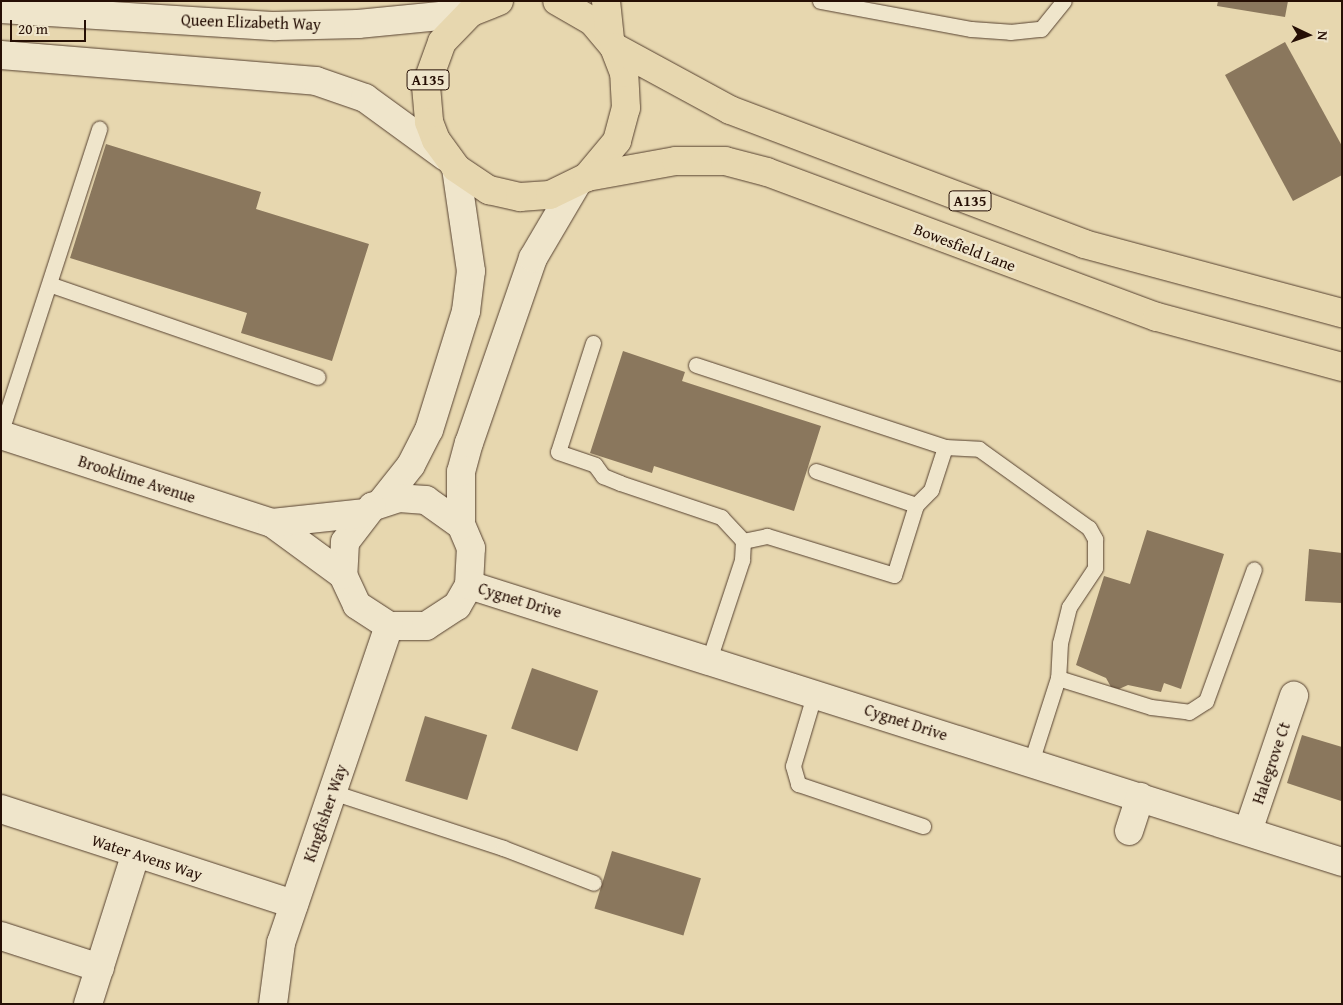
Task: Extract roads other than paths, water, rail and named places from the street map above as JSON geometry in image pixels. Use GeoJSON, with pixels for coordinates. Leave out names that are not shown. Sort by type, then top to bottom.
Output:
{"type":"FeatureCollection","features":[{"type":"Feature","properties":{"kind":"main road","name":"A135"},"geometry":{"type":"LineString","coordinates":[[557,1],[580,11],[612,44],[730,110],[1084,244],[1342,313]]}},
{"type":"Feature","properties":{"kind":"main road","name":"A135"},"geometry":{"type":"LineString","coordinates":[[482,6],[442,42],[426,86],[429,122],[451,163],[488,190],[520,197],[550,194],[581,181],[617,141],[626,108],[624,73],[612,44],[606,1]]}},
{"type":"Feature","properties":{"kind":"main road","name":"Bowesfield Lane"},"geometry":{"type":"LineString","coordinates":[[581,181],[676,160],[725,161],[767,172],[1157,317],[1342,367]]}},
{"type":"Feature","properties":{"kind":"street","name":"Queen Elizabeth Way"},"geometry":{"type":"LineString","coordinates":[[1,9],[275,26],[358,24],[482,6]]}},
{"type":"Feature","properties":{"kind":"street"},"geometry":{"type":"LineString","coordinates":[[1,55],[316,81],[365,98],[451,163],[471,271],[466,311],[428,430],[411,465],[345,542],[343,575],[357,605],[389,626],[411,629],[442,620],[457,606],[469,585],[471,548],[461,525],[463,465],[513,308],[533,258],[581,181]]}},
{"type":"Feature","properties":{"kind":"street","name":"Brooklime Avenue"},"geometry":{"type":"LineString","coordinates":[[1,433],[272,523]]}},
{"type":"Feature","properties":{"kind":"street"},"geometry":{"type":"LineString","coordinates":[[272,523],[373,508],[399,498],[426,500],[461,525]]}},
{"type":"Feature","properties":{"kind":"street"},"geometry":{"type":"LineString","coordinates":[[272,523],[343,575]]}},
{"type":"Feature","properties":{"kind":"street","name":"Cygnet Drive"},"geometry":{"type":"LineString","coordinates":[[469,585],[815,692],[1342,862]]}},
{"type":"Feature","properties":{"kind":"street","name":"Kingfisher Way"},"geometry":{"type":"LineString","coordinates":[[273,1004],[281,943],[389,626]]}},
{"type":"Feature","properties":{"kind":"street","name":"Halegrove Ct"},"geometry":{"type":"LineString","coordinates":[[1248,831],[1294,696]]}},
{"type":"Feature","properties":{"kind":"street"},"geometry":{"type":"LineString","coordinates":[[1129,831],[1140,797]]}},
{"type":"Feature","properties":{"kind":"street","name":"Water Avens Way"},"geometry":{"type":"LineString","coordinates":[[1,809],[294,904]]}},
{"type":"Feature","properties":{"kind":"street"},"geometry":{"type":"LineString","coordinates":[[88,1004],[136,854]]}},
{"type":"Feature","properties":{"kind":"street"},"geometry":{"type":"LineString","coordinates":[[1,936],[100,968]]}},
{"type":"Feature","properties":{"kind":"lane"},"geometry":{"type":"LineString","coordinates":[[820,1],[1010,32],[1041,29],[1064,1]]}},
{"type":"Feature","properties":{"kind":"lane"},"geometry":{"type":"LineString","coordinates":[[1,433],[52,285],[99,129]]}},
{"type":"Feature","properties":{"kind":"lane"},"geometry":{"type":"LineString","coordinates":[[52,285],[317,377]]}},
{"type":"Feature","properties":{"kind":"lane"},"geometry":{"type":"LineString","coordinates":[[593,343],[558,452],[595,466],[603,476],[721,517],[743,541],[742,560],[709,660]]}},
{"type":"Feature","properties":{"kind":"lane"},"geometry":{"type":"LineString","coordinates":[[696,365],[945,447],[979,450],[1089,528],[1095,539],[1095,568],[1069,607],[1063,626],[1058,678],[1030,762]]}},
{"type":"Feature","properties":{"kind":"lane"},"geometry":{"type":"LineString","coordinates":[[743,541],[767,536],[894,575],[916,505],[930,490],[945,447]]}},
{"type":"Feature","properties":{"kind":"lane"},"geometry":{"type":"LineString","coordinates":[[816,471],[916,505]]}},
{"type":"Feature","properties":{"kind":"lane"},"geometry":{"type":"LineString","coordinates":[[1058,678],[1151,707],[1189,712],[1206,701],[1254,569]]}},
{"type":"Feature","properties":{"kind":"lane"},"geometry":{"type":"LineString","coordinates":[[815,692],[793,766],[798,784],[923,826]]}},
{"type":"Feature","properties":{"kind":"lane"},"geometry":{"type":"LineString","coordinates":[[332,792],[503,848],[594,883]]}}]}
